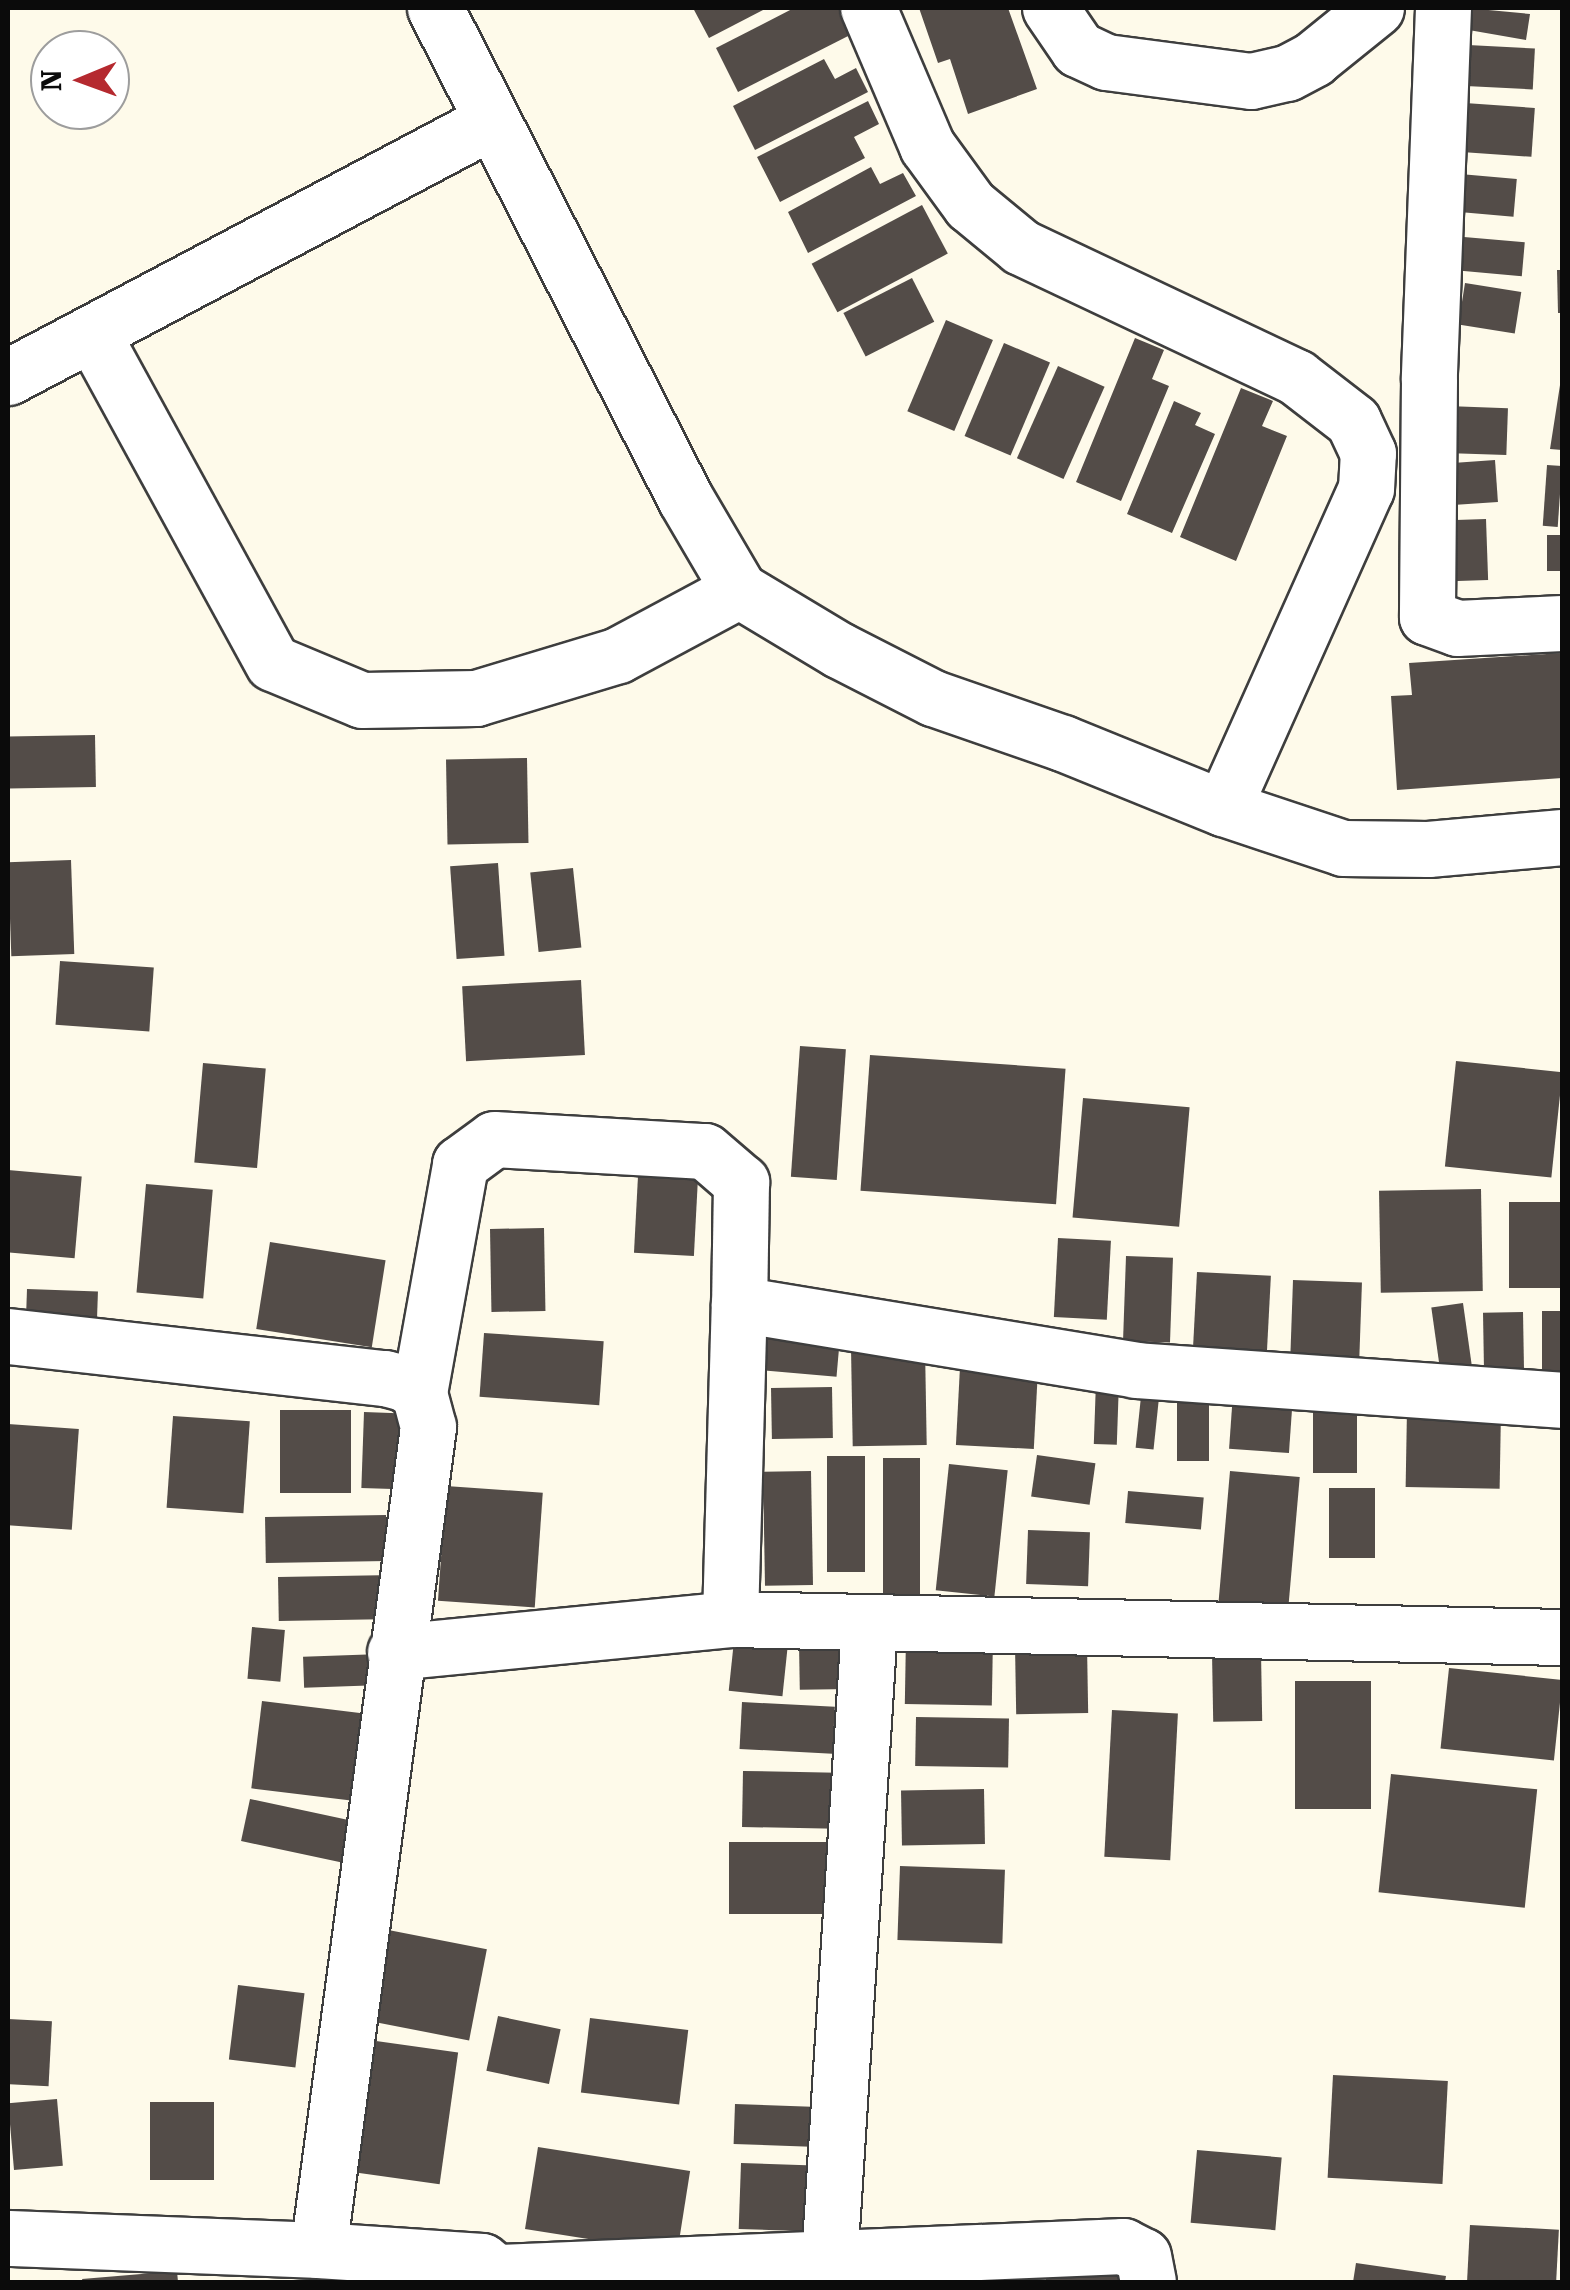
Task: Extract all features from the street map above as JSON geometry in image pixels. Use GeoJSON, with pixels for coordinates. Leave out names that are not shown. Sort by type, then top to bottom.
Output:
{"type":"FeatureCollection","features":[{"type":"Feature","properties":{"kind":"street"},"geometry":{"type":"LineString","coordinates":[[435,8],[685,498],[739,590],[839,650],[933,698],[1062,743],[1223,808],[1343,848],[1428,850],[1562,838]]}},
{"type":"Feature","properties":{"kind":"street"},"geometry":{"type":"LineString","coordinates":[[868,8],[927,146],[970,205],[1021,247],[1296,377],[1354,421],[1368,453],[1366,489],[1223,808]]}},
{"type":"Feature","properties":{"kind":"street"},"geometry":{"type":"LineString","coordinates":[[1050,8],[1078,49],[1106,62],[1251,81],[1287,73],[1313,60],[1376,8]]}},
{"type":"Feature","properties":{"kind":"street"},"geometry":{"type":"LineString","coordinates":[[1443,8],[1428,380],[1427,616],[1457,628],[1562,624]]}},
{"type":"Feature","properties":{"kind":"street"},"geometry":{"type":"LineString","coordinates":[[8,377],[492,121]]}},
{"type":"Feature","properties":{"kind":"street"},"geometry":{"type":"LineString","coordinates":[[92,333],[273,663],[362,700],[476,698],[618,655],[739,590]]}},
{"type":"Feature","properties":{"kind":"street"},"geometry":{"type":"LineString","coordinates":[[318,2250],[428,1427],[420,1393],[460,1164],[494,1139],[705,1151],[741,1182],[730,1618]]}},
{"type":"Feature","properties":{"kind":"street"},"geometry":{"type":"LineString","coordinates":[[738,1304],[1136,1370],[1562,1400]]}},
{"type":"Feature","properties":{"kind":"street"},"geometry":{"type":"LineString","coordinates":[[8,1336],[385,1378],[404,1382],[420,1393]]}},
{"type":"Feature","properties":{"kind":"street"},"geometry":{"type":"LineString","coordinates":[[396,1652],[730,1618],[869,1625],[1562,1637]]}},
{"type":"Feature","properties":{"kind":"street"},"geometry":{"type":"LineString","coordinates":[[829,2260],[869,1625]]}},
{"type":"Feature","properties":{"kind":"street"},"geometry":{"type":"LineString","coordinates":[[8,2238],[451,2257],[482,2261],[504,2277],[1123,2246],[1143,2256],[1148,2282]]}},
{"type":"Feature","properties":{"kind":"building"},"geometry":{"type":"Polygon","coordinates":[[[693,8],[767,8],[709,38],[693,8]]]}},
{"type":"Feature","properties":{"kind":"building"},"geometry":{"type":"Polygon","coordinates":[[[794,8],[846,8],[858,31],[738,92],[716,48],[794,8]]]}},
{"type":"Feature","properties":{"kind":"building"},"geometry":{"type":"Polygon","coordinates":[[[919,8],[1008,8],[1037,89],[968,114],[950,59],[938,63],[919,8]]]}},
{"type":"Feature","properties":{"kind":"building"},"geometry":{"type":"Polygon","coordinates":[[[1467,8],[1530,14],[1526,40],[1463,29],[1467,8]]]}},
{"type":"Feature","properties":{"kind":"building"},"geometry":{"type":"Polygon","coordinates":[[[1468,45],[1535,49],[1533,89],[1466,86],[1468,45]]]}},
{"type":"Feature","properties":{"kind":"building"},"geometry":{"type":"Polygon","coordinates":[[[824,59],[835,79],[856,68],[868,92],[755,150],[733,106],[824,59]]]}},
{"type":"Feature","properties":{"kind":"building"},"geometry":{"type":"Polygon","coordinates":[[[868,101],[879,124],[854,137],[865,158],[780,202],[757,157],[868,101]]]}},
{"type":"Feature","properties":{"kind":"building"},"geometry":{"type":"Polygon","coordinates":[[[1465,103],[1535,108],[1531,157],[1462,152],[1465,103]]]}},
{"type":"Feature","properties":{"kind":"building"},"geometry":{"type":"Polygon","coordinates":[[[871,167],[880,184],[903,173],[916,196],[808,253],[788,212],[871,167]]]}},
{"type":"Feature","properties":{"kind":"building"},"geometry":{"type":"Polygon","coordinates":[[[1460,174],[1517,179],[1513,217],[1457,212],[1460,174]]]}},
{"type":"Feature","properties":{"kind":"building"},"geometry":{"type":"Polygon","coordinates":[[[922,205],[948,254],[837,312],[812,264],[922,205]]]}},
{"type":"Feature","properties":{"kind":"building"},"geometry":{"type":"Polygon","coordinates":[[[1464,237],[1525,242],[1522,276],[1461,271],[1464,237]]]}},
{"type":"Feature","properties":{"kind":"building"},"geometry":{"type":"Polygon","coordinates":[[[1557,270],[1562,270],[1562,313],[1558,313],[1557,270]]]}},
{"type":"Feature","properties":{"kind":"building"},"geometry":{"type":"Polygon","coordinates":[[[912,278],[934,322],[866,357],[843,313],[912,278]]]}},
{"type":"Feature","properties":{"kind":"building"},"geometry":{"type":"Polygon","coordinates":[[[1465,283],[1521,292],[1515,333],[1458,324],[1465,283]]]}},
{"type":"Feature","properties":{"kind":"building"},"geometry":{"type":"Polygon","coordinates":[[[946,320],[993,340],[954,431],[907,411],[946,320]]]}},
{"type":"Feature","properties":{"kind":"building"},"geometry":{"type":"Polygon","coordinates":[[[1135,338],[1164,350],[1152,379],[1169,386],[1121,501],[1076,482],[1135,338]]]}},
{"type":"Feature","properties":{"kind":"building"},"geometry":{"type":"Polygon","coordinates":[[[1004,343],[1050,363],[1011,456],[965,436],[1004,343]]]}},
{"type":"Feature","properties":{"kind":"building"},"geometry":{"type":"Polygon","coordinates":[[[1058,366],[1105,387],[1064,479],[1017,458],[1058,366]]]}},
{"type":"Feature","properties":{"kind":"building"},"geometry":{"type":"Polygon","coordinates":[[[1562,385],[1562,450],[1550,449],[1562,385]]]}},
{"type":"Feature","properties":{"kind":"building"},"geometry":{"type":"Polygon","coordinates":[[[1241,388],[1273,401],[1262,426],[1287,436],[1236,561],[1180,537],[1241,388]]]}},
{"type":"Feature","properties":{"kind":"building"},"geometry":{"type":"Polygon","coordinates":[[[1174,401],[1201,413],[1195,425],[1215,434],[1172,533],[1127,514],[1174,401]]]}},
{"type":"Feature","properties":{"kind":"building"},"geometry":{"type":"Polygon","coordinates":[[[1447,406],[1508,408],[1506,455],[1445,453],[1447,406]]]}},
{"type":"Feature","properties":{"kind":"building"},"geometry":{"type":"Polygon","coordinates":[[[1495,460],[1498,502],[1438,506],[1435,464],[1495,460]]]}},
{"type":"Feature","properties":{"kind":"building"},"geometry":{"type":"Polygon","coordinates":[[[1547,465],[1562,466],[1558,527],[1543,526],[1547,465]]]}},
{"type":"Feature","properties":{"kind":"building"},"geometry":{"type":"Polygon","coordinates":[[[1486,519],[1488,580],[1435,582],[1433,521],[1486,519]]]}},
{"type":"Feature","properties":{"kind":"building"},"geometry":{"type":"Polygon","coordinates":[[[1547,535],[1562,535],[1562,571],[1547,571],[1547,535]]]}},
{"type":"Feature","properties":{"kind":"building"},"geometry":{"type":"Polygon","coordinates":[[[1562,653],[1562,778],[1397,790],[1391,696],[1412,695],[1409,663],[1562,653]]]}},
{"type":"Feature","properties":{"kind":"building"},"geometry":{"type":"Polygon","coordinates":[[[95,735],[96,787],[9,789],[8,737],[95,735]]]}},
{"type":"Feature","properties":{"kind":"building"},"geometry":{"type":"Polygon","coordinates":[[[527,758],[528,843],[447,844],[446,759],[527,758]]]}},
{"type":"Feature","properties":{"kind":"building"},"geometry":{"type":"Polygon","coordinates":[[[71,860],[74,954],[11,956],[8,862],[71,860]]]}},
{"type":"Feature","properties":{"kind":"building"},"geometry":{"type":"Polygon","coordinates":[[[498,863],[504,956],[457,959],[450,866],[498,863]]]}},
{"type":"Feature","properties":{"kind":"building"},"geometry":{"type":"Polygon","coordinates":[[[573,868],[581,948],[539,952],[530,872],[573,868]]]}},
{"type":"Feature","properties":{"kind":"building"},"geometry":{"type":"Polygon","coordinates":[[[60,961],[154,968],[149,1031],[56,1025],[60,961]]]}},
{"type":"Feature","properties":{"kind":"building"},"geometry":{"type":"Polygon","coordinates":[[[581,980],[585,1055],[466,1061],[462,986],[581,980]]]}},
{"type":"Feature","properties":{"kind":"building"},"geometry":{"type":"Polygon","coordinates":[[[800,1046],[846,1049],[837,1180],[791,1177],[800,1046]]]}},
{"type":"Feature","properties":{"kind":"building"},"geometry":{"type":"Polygon","coordinates":[[[870,1055],[1066,1069],[1056,1204],[861,1191],[870,1055]]]}},
{"type":"Feature","properties":{"kind":"building"},"geometry":{"type":"Polygon","coordinates":[[[1456,1061],[1562,1072],[1551,1178],[1445,1166],[1456,1061]]]}},
{"type":"Feature","properties":{"kind":"building"},"geometry":{"type":"Polygon","coordinates":[[[203,1063],[266,1068],[257,1168],[194,1163],[203,1063]]]}},
{"type":"Feature","properties":{"kind":"building"},"geometry":{"type":"Polygon","coordinates":[[[1083,1098],[1190,1107],[1179,1227],[1073,1218],[1083,1098]]]}},
{"type":"Feature","properties":{"kind":"building"},"geometry":{"type":"Polygon","coordinates":[[[639,1157],[699,1160],[694,1256],[634,1253],[639,1157]]]}},
{"type":"Feature","properties":{"kind":"building"},"geometry":{"type":"Polygon","coordinates":[[[8,1170],[82,1176],[75,1258],[8,1252],[8,1170]]]}},
{"type":"Feature","properties":{"kind":"building"},"geometry":{"type":"Polygon","coordinates":[[[146,1184],[213,1190],[203,1298],[137,1293],[146,1184]]]}},
{"type":"Feature","properties":{"kind":"building"},"geometry":{"type":"Polygon","coordinates":[[[1481,1189],[1483,1291],[1381,1293],[1379,1191],[1481,1189]]]}},
{"type":"Feature","properties":{"kind":"building"},"geometry":{"type":"Polygon","coordinates":[[[1509,1202],[1562,1202],[1562,1288],[1509,1288],[1509,1202]]]}},
{"type":"Feature","properties":{"kind":"building"},"geometry":{"type":"Polygon","coordinates":[[[544,1228],[545,1311],[491,1312],[490,1229],[544,1228]]]}},
{"type":"Feature","properties":{"kind":"building"},"geometry":{"type":"Polygon","coordinates":[[[1058,1238],[1111,1241],[1107,1320],[1054,1317],[1058,1238]]]}},
{"type":"Feature","properties":{"kind":"building"},"geometry":{"type":"Polygon","coordinates":[[[270,1242],[386,1260],[372,1347],[256,1329],[270,1242]]]}},
{"type":"Feature","properties":{"kind":"building"},"geometry":{"type":"Polygon","coordinates":[[[1126,1256],[1173,1258],[1170,1343],[1123,1341],[1126,1256]]]}},
{"type":"Feature","properties":{"kind":"building"},"geometry":{"type":"Polygon","coordinates":[[[1197,1272],[1271,1276],[1266,1371],[1192,1367],[1197,1272]]]}},
{"type":"Feature","properties":{"kind":"building"},"geometry":{"type":"Polygon","coordinates":[[[1293,1280],[1362,1282],[1359,1363],[1290,1361],[1293,1280]]]}},
{"type":"Feature","properties":{"kind":"building"},"geometry":{"type":"Polygon","coordinates":[[[27,1289],[98,1291],[97,1325],[26,1323],[27,1289]]]}},
{"type":"Feature","properties":{"kind":"building"},"geometry":{"type":"Polygon","coordinates":[[[1463,1303],[1472,1368],[1440,1373],[1431,1307],[1463,1303]]]}},
{"type":"Feature","properties":{"kind":"building"},"geometry":{"type":"Polygon","coordinates":[[[1542,1311],[1562,1311],[1562,1386],[1542,1386],[1542,1311]]]}},
{"type":"Feature","properties":{"kind":"building"},"geometry":{"type":"Polygon","coordinates":[[[1523,1312],[1524,1383],[1484,1384],[1483,1313],[1523,1312]]]}},
{"type":"Feature","properties":{"kind":"building"},"geometry":{"type":"Polygon","coordinates":[[[762,1322],[841,1329],[837,1377],[758,1370],[762,1322]]]}},
{"type":"Feature","properties":{"kind":"building"},"geometry":{"type":"Polygon","coordinates":[[[484,1333],[604,1341],[599,1405],[480,1397],[484,1333]]]}},
{"type":"Feature","properties":{"kind":"building"},"geometry":{"type":"Polygon","coordinates":[[[925,1347],[927,1445],[853,1446],[851,1348],[925,1347]]]}},
{"type":"Feature","properties":{"kind":"building"},"geometry":{"type":"Polygon","coordinates":[[[960,1367],[1038,1371],[1034,1449],[956,1445],[960,1367]]]}},
{"type":"Feature","properties":{"kind":"building"},"geometry":{"type":"Polygon","coordinates":[[[1096,1381],[1119,1382],[1117,1445],[1094,1444],[1096,1381]]]}},
{"type":"Feature","properties":{"kind":"building"},"geometry":{"type":"Polygon","coordinates":[[[1177,1386],[1209,1386],[1209,1461],[1177,1461],[1177,1386]]]}},
{"type":"Feature","properties":{"kind":"building"},"geometry":{"type":"Polygon","coordinates":[[[832,1387],[833,1438],[772,1439],[771,1388],[832,1387]]]}},
{"type":"Feature","properties":{"kind":"building"},"geometry":{"type":"Polygon","coordinates":[[[1142,1387],[1160,1389],[1154,1450],[1136,1448],[1142,1387]]]}},
{"type":"Feature","properties":{"kind":"building"},"geometry":{"type":"Polygon","coordinates":[[[1313,1390],[1357,1390],[1357,1473],[1313,1473],[1313,1390]]]}},
{"type":"Feature","properties":{"kind":"building"},"geometry":{"type":"Polygon","coordinates":[[[1233,1393],[1293,1397],[1289,1453],[1229,1449],[1233,1393]]]}},
{"type":"Feature","properties":{"kind":"building"},"geometry":{"type":"Polygon","coordinates":[[[1407,1409],[1501,1411],[1500,1489],[1406,1487],[1407,1409]]]}},
{"type":"Feature","properties":{"kind":"building"},"geometry":{"type":"Polygon","coordinates":[[[280,1410],[351,1410],[351,1493],[280,1493],[280,1410]]]}},
{"type":"Feature","properties":{"kind":"building"},"geometry":{"type":"Polygon","coordinates":[[[364,1412],[411,1414],[408,1490],[361,1488],[364,1412]]]}},
{"type":"Feature","properties":{"kind":"building"},"geometry":{"type":"Polygon","coordinates":[[[173,1416],[250,1421],[243,1513],[167,1508],[173,1416]]]}},
{"type":"Feature","properties":{"kind":"building"},"geometry":{"type":"Polygon","coordinates":[[[8,1424],[79,1429],[72,1530],[8,1525],[8,1424]]]}},
{"type":"Feature","properties":{"kind":"building"},"geometry":{"type":"Polygon","coordinates":[[[1037,1455],[1095,1463],[1090,1505],[1031,1497],[1037,1455]]]}},
{"type":"Feature","properties":{"kind":"building"},"geometry":{"type":"Polygon","coordinates":[[[827,1456],[865,1456],[865,1572],[827,1572],[827,1456]]]}},
{"type":"Feature","properties":{"kind":"building"},"geometry":{"type":"Polygon","coordinates":[[[883,1458],[920,1458],[920,1598],[883,1598],[883,1458]]]}},
{"type":"Feature","properties":{"kind":"building"},"geometry":{"type":"Polygon","coordinates":[[[949,1464],[1008,1470],[994,1596],[936,1590],[949,1464]]]}},
{"type":"Feature","properties":{"kind":"building"},"geometry":{"type":"Polygon","coordinates":[[[811,1471],[813,1585],[765,1586],[763,1472],[811,1471]]]}},
{"type":"Feature","properties":{"kind":"building"},"geometry":{"type":"Polygon","coordinates":[[[1230,1471],[1300,1477],[1288,1613],[1218,1606],[1230,1471]]]}},
{"type":"Feature","properties":{"kind":"building"},"geometry":{"type":"Polygon","coordinates":[[[446,1486],[543,1493],[535,1607],[438,1601],[446,1486]]]}},
{"type":"Feature","properties":{"kind":"building"},"geometry":{"type":"Polygon","coordinates":[[[1329,1488],[1375,1488],[1375,1558],[1329,1558],[1329,1488]]]}},
{"type":"Feature","properties":{"kind":"building"},"geometry":{"type":"Polygon","coordinates":[[[1128,1491],[1204,1498],[1201,1530],[1125,1523],[1128,1491]]]}},
{"type":"Feature","properties":{"kind":"building"},"geometry":{"type":"Polygon","coordinates":[[[386,1515],[387,1561],[266,1563],[265,1517],[386,1515]]]}},
{"type":"Feature","properties":{"kind":"building"},"geometry":{"type":"Polygon","coordinates":[[[1028,1530],[1090,1532],[1088,1586],[1026,1584],[1028,1530]]]}},
{"type":"Feature","properties":{"kind":"building"},"geometry":{"type":"Polygon","coordinates":[[[394,1575],[395,1619],[279,1621],[278,1577],[394,1575]]]}},
{"type":"Feature","properties":{"kind":"building"},"geometry":{"type":"Polygon","coordinates":[[[252,1627],[285,1630],[280,1682],[247,1679],[252,1627]]]}},
{"type":"Feature","properties":{"kind":"building"},"geometry":{"type":"Polygon","coordinates":[[[735,1631],[789,1637],[782,1696],[729,1691],[735,1631]]]}},
{"type":"Feature","properties":{"kind":"building"},"geometry":{"type":"Polygon","coordinates":[[[906,1636],[993,1638],[992,1706],[905,1704],[906,1636]]]}},
{"type":"Feature","properties":{"kind":"building"},"geometry":{"type":"Polygon","coordinates":[[[849,1643],[850,1689],[800,1690],[799,1644],[849,1643]]]}},
{"type":"Feature","properties":{"kind":"building"},"geometry":{"type":"Polygon","coordinates":[[[1087,1645],[1088,1713],[1016,1714],[1015,1646],[1087,1645]]]}},
{"type":"Feature","properties":{"kind":"building"},"geometry":{"type":"Polygon","coordinates":[[[1261,1652],[1262,1721],[1213,1722],[1212,1653],[1261,1652]]]}},
{"type":"Feature","properties":{"kind":"building"},"geometry":{"type":"Polygon","coordinates":[[[381,1654],[382,1685],[304,1688],[303,1657],[381,1654]]]}},
{"type":"Feature","properties":{"kind":"building"},"geometry":{"type":"Polygon","coordinates":[[[1449,1668],[1562,1680],[1554,1760],[1441,1749],[1449,1668]]]}},
{"type":"Feature","properties":{"kind":"building"},"geometry":{"type":"Polygon","coordinates":[[[1295,1681],[1371,1681],[1371,1809],[1295,1809],[1295,1681]]]}},
{"type":"Feature","properties":{"kind":"building"},"geometry":{"type":"Polygon","coordinates":[[[262,1701],[376,1715],[365,1802],[251,1788],[262,1701]]]}},
{"type":"Feature","properties":{"kind":"building"},"geometry":{"type":"Polygon","coordinates":[[[742,1702],[835,1707],[832,1754],[740,1749],[742,1702]]]}},
{"type":"Feature","properties":{"kind":"building"},"geometry":{"type":"Polygon","coordinates":[[[1112,1710],[1178,1713],[1170,1860],[1104,1857],[1112,1710]]]}},
{"type":"Feature","properties":{"kind":"building"},"geometry":{"type":"Polygon","coordinates":[[[916,1717],[1009,1719],[1008,1768],[915,1766],[916,1717]]]}},
{"type":"Feature","properties":{"kind":"building"},"geometry":{"type":"Polygon","coordinates":[[[743,1771],[837,1773],[836,1829],[742,1827],[743,1771]]]}},
{"type":"Feature","properties":{"kind":"building"},"geometry":{"type":"Polygon","coordinates":[[[1391,1774],[1537,1789],[1525,1908],[1379,1892],[1391,1774]]]}},
{"type":"Feature","properties":{"kind":"building"},"geometry":{"type":"Polygon","coordinates":[[[984,1789],[985,1844],[902,1845],[901,1790],[984,1789]]]}},
{"type":"Feature","properties":{"kind":"building"},"geometry":{"type":"Polygon","coordinates":[[[250,1799],[362,1823],[354,1865],[241,1841],[250,1799]]]}},
{"type":"Feature","properties":{"kind":"building"},"geometry":{"type":"Polygon","coordinates":[[[729,1842],[837,1842],[837,1914],[729,1914],[729,1842]]]}},
{"type":"Feature","properties":{"kind":"building"},"geometry":{"type":"Polygon","coordinates":[[[900,1866],[1005,1870],[1002,1944],[897,1940],[900,1866]]]}},
{"type":"Feature","properties":{"kind":"building"},"geometry":{"type":"Polygon","coordinates":[[[373,1927],[487,1949],[469,2040],[355,2018],[373,1927]]]}},
{"type":"Feature","properties":{"kind":"building"},"geometry":{"type":"Polygon","coordinates":[[[238,1985],[305,1993],[295,2068],[229,2059],[238,1985]]]}},
{"type":"Feature","properties":{"kind":"building"},"geometry":{"type":"Polygon","coordinates":[[[498,2016],[561,2029],[549,2084],[486,2071],[498,2016]]]}},
{"type":"Feature","properties":{"kind":"building"},"geometry":{"type":"Polygon","coordinates":[[[590,2018],[688,2030],[679,2105],[581,2092],[590,2018]]]}},
{"type":"Feature","properties":{"kind":"building"},"geometry":{"type":"Polygon","coordinates":[[[8,2019],[52,2021],[49,2086],[8,2084],[8,2019]]]}},
{"type":"Feature","properties":{"kind":"building"},"geometry":{"type":"Polygon","coordinates":[[[369,2040],[458,2053],[440,2184],[350,2172],[369,2040]]]}},
{"type":"Feature","properties":{"kind":"building"},"geometry":{"type":"Polygon","coordinates":[[[1333,2075],[1448,2081],[1442,2184],[1328,2178],[1333,2075]]]}},
{"type":"Feature","properties":{"kind":"building"},"geometry":{"type":"Polygon","coordinates":[[[57,2099],[63,2166],[14,2170],[8,2103],[57,2099]]]}},
{"type":"Feature","properties":{"kind":"building"},"geometry":{"type":"Polygon","coordinates":[[[150,2102],[214,2102],[214,2180],[150,2180],[150,2102]]]}},
{"type":"Feature","properties":{"kind":"building"},"geometry":{"type":"Polygon","coordinates":[[[735,2104],[833,2107],[832,2147],[734,2144],[735,2104]]]}},
{"type":"Feature","properties":{"kind":"building"},"geometry":{"type":"Polygon","coordinates":[[[538,2147],[690,2171],[677,2253],[525,2229],[538,2147]]]}},
{"type":"Feature","properties":{"kind":"building"},"geometry":{"type":"Polygon","coordinates":[[[1197,2150],[1282,2157],[1275,2230],[1191,2223],[1197,2150]]]}},
{"type":"Feature","properties":{"kind":"building"},"geometry":{"type":"Polygon","coordinates":[[[741,2163],[814,2166],[812,2232],[739,2229],[741,2163]]]}},
{"type":"Feature","properties":{"kind":"building"},"geometry":{"type":"Polygon","coordinates":[[[1470,2225],[1559,2230],[1556,2282],[1467,2282],[1470,2225]]]}},
{"type":"Feature","properties":{"kind":"building"},"geometry":{"type":"Polygon","coordinates":[[[1356,2263],[1446,2276],[1445,2282],[1353,2282],[1356,2263]]]}},
{"type":"Feature","properties":{"kind":"building"},"geometry":{"type":"Polygon","coordinates":[[[1046,2268],[1132,2273],[1132,2282],[1046,2282],[1046,2268]]]}},
{"type":"Feature","properties":{"kind":"building"},"geometry":{"type":"Polygon","coordinates":[[[177,2271],[178,2282],[82,2279],[177,2271]]]}}]}
